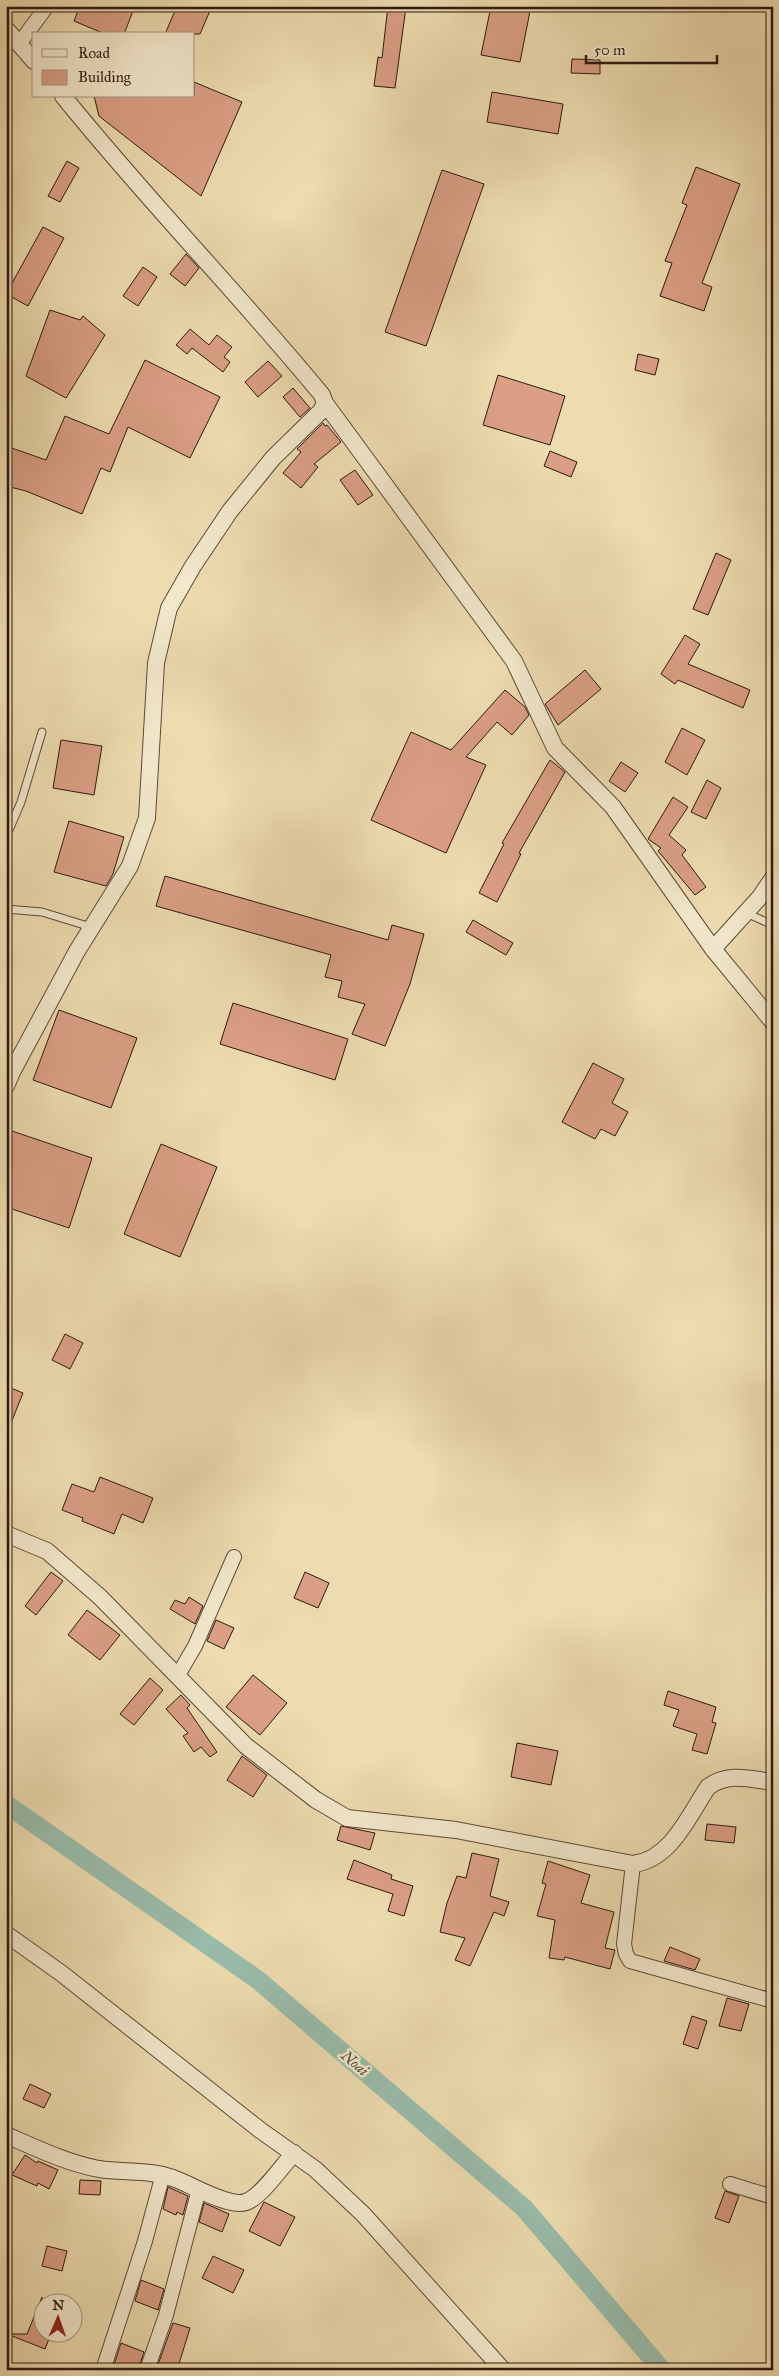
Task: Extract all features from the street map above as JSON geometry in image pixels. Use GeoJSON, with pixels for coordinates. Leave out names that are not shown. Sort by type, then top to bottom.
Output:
{"type":"FeatureCollection","features":[{"type":"Feature","properties":{"kind":"street"},"geometry":{"type":"LineString","coordinates":[[19,44],[46,6]]}},
{"type":"Feature","properties":{"kind":"street"},"geometry":{"type":"LineString","coordinates":[[6,29],[32,59]]}},
{"type":"Feature","properties":{"kind":"street"},"geometry":{"type":"LineString","coordinates":[[65,98],[111,155],[290,357],[322,396],[324,403],[514,661],[556,748],[613,807],[713,949],[773,1022]]}},
{"type":"Feature","properties":{"kind":"street"},"geometry":{"type":"LineString","coordinates":[[6,1086],[16,1063],[92,928],[130,866],[148,818],[156,663],[169,608],[193,566],[230,511],[273,458],[321,412],[324,403]]}},
{"type":"Feature","properties":{"kind":"street"},"geometry":{"type":"LineString","coordinates":[[713,949],[773,878]]}},
{"type":"Feature","properties":{"kind":"street"},"geometry":{"type":"LineString","coordinates":[[6,1534],[46,1551],[100,1597],[246,1746],[316,1800],[347,1818],[456,1830],[633,1864],[656,1858],[667,1848],[708,1787],[716,1781],[742,1778],[773,1782]]}},
{"type":"Feature","properties":{"kind":"street"},"geometry":{"type":"LineString","coordinates":[[178,1675],[196,1646],[234,1557]]}},
{"type":"Feature","properties":{"kind":"street"},"geometry":{"type":"LineString","coordinates":[[633,1864],[624,1944],[630,1961],[773,2000]]}},
{"type":"Feature","properties":{"kind":"street"},"geometry":{"type":"LineString","coordinates":[[6,1934],[61,1972],[260,2130],[316,2169],[362,2214],[503,2370]]}},
{"type":"Feature","properties":{"kind":"street"},"geometry":{"type":"LineString","coordinates":[[6,2135],[53,2155],[99,2168],[163,2174],[230,2202],[245,2202],[257,2194],[294,2154]]}},
{"type":"Feature","properties":{"kind":"street"},"geometry":{"type":"LineString","coordinates":[[104,2366],[145,2241],[163,2174]]}},
{"type":"Feature","properties":{"kind":"street"},"geometry":{"type":"LineString","coordinates":[[730,2184],[773,2197]]}},
{"type":"Feature","properties":{"kind":"street"},"geometry":{"type":"LineString","coordinates":[[147,2370],[166,2315],[199,2189]]}},
{"type":"Feature","properties":{"kind":"lane"},"geometry":{"type":"LineString","coordinates":[[6,837],[21,802],[42,732]]}},
{"type":"Feature","properties":{"kind":"lane"},"geometry":{"type":"LineString","coordinates":[[6,909],[42,912],[92,928]]}},
{"type":"Feature","properties":{"kind":"lane"},"geometry":{"type":"LineString","coordinates":[[745,913],[773,925]]}},
{"type":"Feature","properties":{"kind":"building"},"geometry":{"type":"Polygon","coordinates":[[[80,6],[135,6],[125,32],[100,32],[74,21],[80,6]]]}},
{"type":"Feature","properties":{"kind":"building"},"geometry":{"type":"Polygon","coordinates":[[[177,6],[212,6],[200,34],[195,34],[195,32],[166,32],[177,6]]]}},
{"type":"Feature","properties":{"kind":"building"},"geometry":{"type":"Polygon","coordinates":[[[388,6],[406,7],[395,88],[374,86],[378,57],[382,58],[388,6]]]}},
{"type":"Feature","properties":{"kind":"building"},"geometry":{"type":"Polygon","coordinates":[[[491,6],[531,6],[520,62],[481,55],[491,6]]]}},
{"type":"Feature","properties":{"kind":"building"},"geometry":{"type":"Polygon","coordinates":[[[572,59],[600,60],[600,74],[571,73],[572,59]]]}},
{"type":"Feature","properties":{"kind":"building"},"geometry":{"type":"Polygon","coordinates":[[[195,82],[242,102],[201,196],[99,116],[94,98],[195,98],[195,82]]]}},
{"type":"Feature","properties":{"kind":"building"},"geometry":{"type":"Polygon","coordinates":[[[492,92],[563,104],[558,134],[487,122],[492,92]]]}},
{"type":"Feature","properties":{"kind":"building"},"geometry":{"type":"Polygon","coordinates":[[[67,161],[79,168],[60,202],[48,196],[67,161]]]}},
{"type":"Feature","properties":{"kind":"building"},"geometry":{"type":"Polygon","coordinates":[[[696,167],[740,184],[702,283],[712,287],[704,311],[660,296],[672,263],[665,261],[687,205],[682,203],[696,167]]]}},
{"type":"Feature","properties":{"kind":"building"},"geometry":{"type":"Polygon","coordinates":[[[442,170],[484,184],[426,346],[385,332],[442,170]]]}},
{"type":"Feature","properties":{"kind":"building"},"geometry":{"type":"Polygon","coordinates":[[[43,227],[64,238],[28,306],[6,294],[43,227]]]}},
{"type":"Feature","properties":{"kind":"building"},"geometry":{"type":"Polygon","coordinates":[[[186,254],[199,268],[185,286],[170,274],[186,254]]]}},
{"type":"Feature","properties":{"kind":"building"},"geometry":{"type":"Polygon","coordinates":[[[143,267],[157,277],[138,306],[123,296],[143,267]]]}},
{"type":"Feature","properties":{"kind":"building"},"geometry":{"type":"Polygon","coordinates":[[[50,310],[80,320],[83,316],[105,335],[66,398],[26,376],[50,310]]]}},
{"type":"Feature","properties":{"kind":"building"},"geometry":{"type":"Polygon","coordinates":[[[190,329],[209,345],[217,335],[232,347],[224,357],[230,362],[223,372],[192,348],[187,354],[176,345],[190,329]]]}},
{"type":"Feature","properties":{"kind":"building"},"geometry":{"type":"Polygon","coordinates":[[[638,354],[659,359],[655,375],[635,370],[638,354]]]}},
{"type":"Feature","properties":{"kind":"building"},"geometry":{"type":"Polygon","coordinates":[[[145,360],[220,397],[190,458],[128,427],[110,472],[101,468],[82,514],[26,491],[6,486],[6,446],[46,460],[65,416],[109,434],[145,360]]]}},
{"type":"Feature","properties":{"kind":"building"},"geometry":{"type":"Polygon","coordinates":[[[268,361],[282,376],[258,397],[245,382],[268,361]]]}},
{"type":"Feature","properties":{"kind":"building"},"geometry":{"type":"Polygon","coordinates":[[[498,375],[565,396],[550,445],[483,425],[498,375]]]}},
{"type":"Feature","properties":{"kind":"building"},"geometry":{"type":"Polygon","coordinates":[[[293,388],[310,408],[300,417],[283,397],[293,388]]]}},
{"type":"Feature","properties":{"kind":"building"},"geometry":{"type":"Polygon","coordinates":[[[323,423],[325,426],[327,425],[341,442],[314,464],[318,467],[301,488],[283,473],[301,452],[297,449],[323,423]]]}},
{"type":"Feature","properties":{"kind":"building"},"geometry":{"type":"Polygon","coordinates":[[[550,451],[577,462],[571,477],[544,466],[550,451]]]}},
{"type":"Feature","properties":{"kind":"building"},"geometry":{"type":"Polygon","coordinates":[[[355,470],[373,495],[358,505],[340,480],[355,470]]]}},
{"type":"Feature","properties":{"kind":"building"},"geometry":{"type":"Polygon","coordinates":[[[716,553],[731,560],[708,615],[693,609],[716,553]]]}},
{"type":"Feature","properties":{"kind":"building"},"geometry":{"type":"Polygon","coordinates":[[[685,635],[700,644],[688,664],[750,690],[743,708],[678,680],[675,684],[661,674],[685,635]]]}},
{"type":"Feature","properties":{"kind":"building"},"geometry":{"type":"Polygon","coordinates":[[[585,670],[601,689],[558,725],[545,704],[585,670]]]}},
{"type":"Feature","properties":{"kind":"building"},"geometry":{"type":"Polygon","coordinates":[[[505,690],[525,707],[529,715],[512,735],[497,722],[466,757],[486,765],[446,853],[371,820],[411,732],[451,750],[505,690]]]}},
{"type":"Feature","properties":{"kind":"building"},"geometry":{"type":"Polygon","coordinates":[[[682,728],[705,740],[687,775],[665,762],[682,728]]]}},
{"type":"Feature","properties":{"kind":"building"},"geometry":{"type":"Polygon","coordinates":[[[61,740],[102,746],[94,795],[53,788],[61,740]]]}},
{"type":"Feature","properties":{"kind":"building"},"geometry":{"type":"Polygon","coordinates":[[[550,760],[565,772],[519,853],[521,854],[497,902],[479,893],[504,844],[502,843],[550,760]]]}},
{"type":"Feature","properties":{"kind":"building"},"geometry":{"type":"Polygon","coordinates":[[[621,762],[638,773],[625,792],[609,781],[621,762]]]}},
{"type":"Feature","properties":{"kind":"building"},"geometry":{"type":"Polygon","coordinates":[[[707,780],[721,788],[706,819],[691,812],[707,780]]]}},
{"type":"Feature","properties":{"kind":"building"},"geometry":{"type":"Polygon","coordinates":[[[673,797],[688,807],[669,835],[686,850],[682,855],[706,887],[695,895],[658,851],[661,848],[648,839],[673,797]]]}},
{"type":"Feature","properties":{"kind":"building"},"geometry":{"type":"Polygon","coordinates":[[[69,821],[124,837],[113,874],[106,886],[54,872],[69,821]]]}},
{"type":"Feature","properties":{"kind":"building"},"geometry":{"type":"Polygon","coordinates":[[[165,876],[388,940],[392,925],[424,934],[410,984],[385,1046],[352,1034],[365,1004],[338,997],[342,981],[325,977],[331,955],[156,906],[165,876]]]}},
{"type":"Feature","properties":{"kind":"building"},"geometry":{"type":"Polygon","coordinates":[[[473,920],[513,943],[506,955],[466,932],[473,920]]]}},
{"type":"Feature","properties":{"kind":"building"},"geometry":{"type":"Polygon","coordinates":[[[233,1003],[348,1039],[335,1080],[220,1044],[233,1003]]]}},
{"type":"Feature","properties":{"kind":"building"},"geometry":{"type":"Polygon","coordinates":[[[59,1010],[137,1038],[111,1108],[33,1080],[59,1010]]]}},
{"type":"Feature","properties":{"kind":"building"},"geometry":{"type":"Polygon","coordinates":[[[593,1063],[624,1079],[612,1103],[628,1112],[615,1136],[601,1129],[595,1139],[562,1122],[593,1063]]]}},
{"type":"Feature","properties":{"kind":"building"},"geometry":{"type":"Polygon","coordinates":[[[6,1129],[92,1158],[69,1228],[6,1207],[6,1129]]]}},
{"type":"Feature","properties":{"kind":"building"},"geometry":{"type":"Polygon","coordinates":[[[161,1144],[217,1167],[180,1257],[124,1234],[161,1144]]]}},
{"type":"Feature","properties":{"kind":"building"},"geometry":{"type":"Polygon","coordinates":[[[65,1334],[83,1343],[70,1369],[52,1360],[65,1334]]]}},
{"type":"Feature","properties":{"kind":"building"},"geometry":{"type":"Polygon","coordinates":[[[6,1386],[23,1393],[7,1433],[6,1433],[6,1386]]]}},
{"type":"Feature","properties":{"kind":"building"},"geometry":{"type":"Polygon","coordinates":[[[100,1477],[153,1498],[143,1523],[122,1514],[114,1534],[82,1521],[83,1518],[62,1510],[72,1484],[94,1492],[100,1477]]]}},
{"type":"Feature","properties":{"kind":"building"},"geometry":{"type":"Polygon","coordinates":[[[51,1572],[63,1581],[36,1615],[25,1606],[51,1572]]]}},
{"type":"Feature","properties":{"kind":"building"},"geometry":{"type":"Polygon","coordinates":[[[305,1572],[329,1583],[318,1608],[294,1598],[305,1572]]]}},
{"type":"Feature","properties":{"kind":"building"},"geometry":{"type":"Polygon","coordinates":[[[189,1597],[203,1606],[195,1624],[170,1609],[175,1600],[185,1604],[189,1597]]]}},
{"type":"Feature","properties":{"kind":"building"},"geometry":{"type":"Polygon","coordinates":[[[87,1610],[120,1635],[100,1660],[68,1635],[87,1610]]]}},
{"type":"Feature","properties":{"kind":"building"},"geometry":{"type":"Polygon","coordinates":[[[216,1620],[234,1628],[224,1649],[207,1641],[216,1620]]]}},
{"type":"Feature","properties":{"kind":"building"},"geometry":{"type":"Polygon","coordinates":[[[253,1675],[287,1703],[260,1735],[226,1707],[253,1675]]]}},
{"type":"Feature","properties":{"kind":"building"},"geometry":{"type":"Polygon","coordinates":[[[150,1678],[163,1690],[134,1725],[120,1714],[150,1678]]]}},
{"type":"Feature","properties":{"kind":"building"},"geometry":{"type":"Polygon","coordinates":[[[668,1691],[716,1707],[712,1722],[716,1723],[707,1754],[692,1750],[697,1734],[673,1726],[679,1710],[664,1705],[668,1691]]]}},
{"type":"Feature","properties":{"kind":"building"},"geometry":{"type":"Polygon","coordinates":[[[181,1695],[190,1705],[187,1708],[217,1752],[210,1757],[201,1747],[194,1752],[183,1736],[188,1733],[166,1709],[181,1695]]]}},
{"type":"Feature","properties":{"kind":"building"},"geometry":{"type":"Polygon","coordinates":[[[517,1743],[558,1751],[551,1785],[511,1777],[517,1743]]]}},
{"type":"Feature","properties":{"kind":"building"},"geometry":{"type":"Polygon","coordinates":[[[242,1756],[267,1775],[253,1797],[227,1780],[242,1756]]]}},
{"type":"Feature","properties":{"kind":"building"},"geometry":{"type":"Polygon","coordinates":[[[707,1824],[736,1827],[734,1843],[705,1840],[707,1824]]]}},
{"type":"Feature","properties":{"kind":"building"},"geometry":{"type":"Polygon","coordinates":[[[341,1826],[375,1833],[370,1850],[337,1840],[341,1826]]]}},
{"type":"Feature","properties":{"kind":"building"},"geometry":{"type":"Polygon","coordinates":[[[472,1853],[499,1859],[490,1896],[509,1902],[504,1916],[494,1912],[470,1966],[455,1960],[465,1938],[440,1932],[447,1903],[457,1876],[466,1878],[472,1853]]]}},
{"type":"Feature","properties":{"kind":"building"},"geometry":{"type":"Polygon","coordinates":[[[354,1860],[392,1875],[391,1879],[413,1886],[404,1916],[388,1911],[393,1894],[347,1879],[354,1860]]]}},
{"type":"Feature","properties":{"kind":"building"},"geometry":{"type":"Polygon","coordinates":[[[548,1861],[590,1875],[581,1903],[614,1912],[605,1948],[615,1950],[610,1969],[565,1957],[564,1960],[549,1958],[555,1920],[537,1916],[546,1884],[542,1883],[548,1861]]]}},
{"type":"Feature","properties":{"kind":"building"},"geometry":{"type":"Polygon","coordinates":[[[670,1947],[700,1959],[695,1970],[664,1961],[670,1947]]]}},
{"type":"Feature","properties":{"kind":"building"},"geometry":{"type":"Polygon","coordinates":[[[727,1998],[749,2004],[741,2031],[719,2026],[727,1998]]]}},
{"type":"Feature","properties":{"kind":"building"},"geometry":{"type":"Polygon","coordinates":[[[692,2016],[707,2021],[698,2049],[683,2044],[692,2016]]]}},
{"type":"Feature","properties":{"kind":"building"},"geometry":{"type":"Polygon","coordinates":[[[30,2084],[51,2094],[44,2108],[23,2099],[30,2084]]]}},
{"type":"Feature","properties":{"kind":"building"},"geometry":{"type":"Polygon","coordinates":[[[25,2155],[37,2163],[38,2161],[58,2170],[49,2189],[38,2183],[37,2186],[12,2175],[25,2155]]]}},
{"type":"Feature","properties":{"kind":"building"},"geometry":{"type":"Polygon","coordinates":[[[80,2180],[101,2181],[100,2195],[79,2194],[80,2180]]]}},
{"type":"Feature","properties":{"kind":"building"},"geometry":{"type":"Polygon","coordinates":[[[168,2187],[188,2196],[183,2215],[177,2212],[176,2215],[163,2209],[168,2187]]]}},
{"type":"Feature","properties":{"kind":"building"},"geometry":{"type":"Polygon","coordinates":[[[725,2191],[739,2196],[729,2223],[715,2218],[725,2191]]]}},
{"type":"Feature","properties":{"kind":"building"},"geometry":{"type":"Polygon","coordinates":[[[264,2202],[295,2217],[280,2246],[249,2231],[264,2202]]]}},
{"type":"Feature","properties":{"kind":"building"},"geometry":{"type":"Polygon","coordinates":[[[204,2203],[229,2214],[222,2232],[199,2222],[204,2203]]]}},
{"type":"Feature","properties":{"kind":"building"},"geometry":{"type":"Polygon","coordinates":[[[47,2246],[67,2251],[62,2271],[42,2266],[47,2246]]]}},
{"type":"Feature","properties":{"kind":"building"},"geometry":{"type":"Polygon","coordinates":[[[213,2256],[244,2270],[233,2293],[202,2278],[213,2256]]]}},
{"type":"Feature","properties":{"kind":"building"},"geometry":{"type":"Polygon","coordinates":[[[141,2280],[164,2289],[158,2310],[135,2301],[141,2280]]]}},
{"type":"Feature","properties":{"kind":"building"},"geometry":{"type":"Polygon","coordinates":[[[32,2322],[32,2344],[7,2334],[27,2334],[32,2322]]]}},
{"type":"Feature","properties":{"kind":"building"},"geometry":{"type":"Polygon","coordinates":[[[173,2323],[190,2328],[178,2367],[185,2370],[156,2370],[173,2323]]]}},
{"type":"Feature","properties":{"kind":"building"},"geometry":{"type":"Polygon","coordinates":[[[121,2343],[144,2352],[138,2370],[125,2370],[114,2365],[121,2343]]]}},
{"type":"Feature","properties":{"kind":"building"},"geometry":{"type":"Polygon","coordinates":[[[32,2344],[47,2344],[45,2349],[32,2344]]]}},
{"type":"Feature","properties":{"kind":"waterway","name":"Noai"},"geometry":{"type":"LineString","coordinates":[[6,1804],[258,1980],[524,2208],[662,2370]]}}]}
